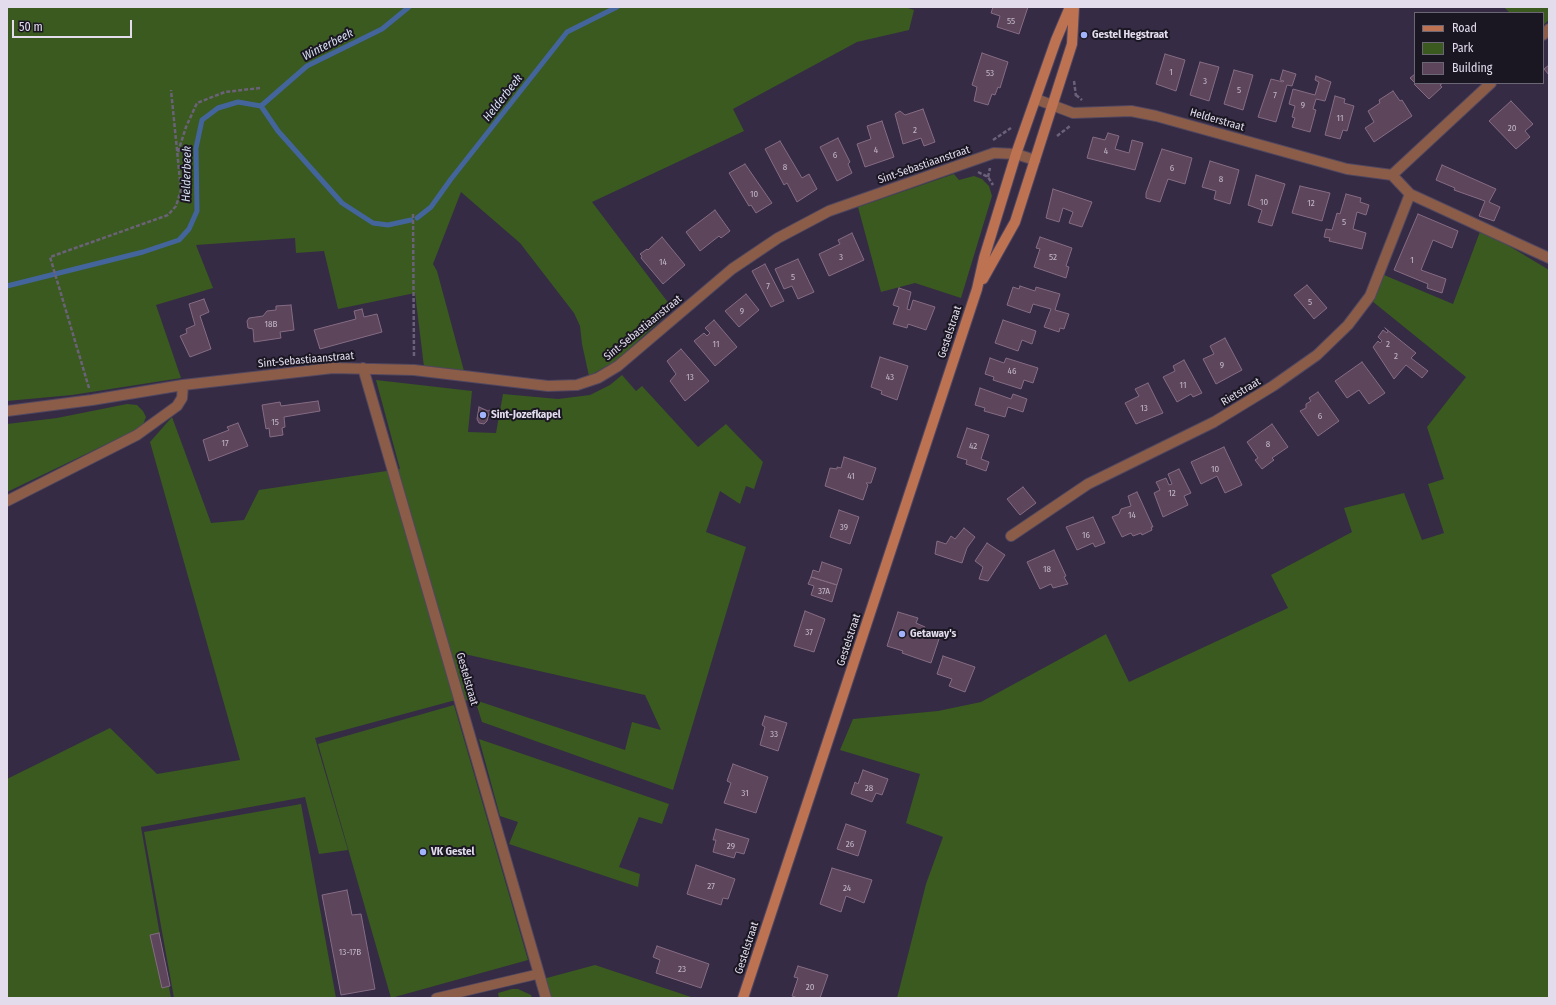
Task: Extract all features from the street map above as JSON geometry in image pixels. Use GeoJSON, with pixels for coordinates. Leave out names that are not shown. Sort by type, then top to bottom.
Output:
{"type":"FeatureCollection","features":[{"type":"Feature","properties":{"kind":"main road","name":"Gestelstraat"},"geometry":{"type":"LineString","coordinates":[[743,998],[977,289],[984,258],[1016,154],[1056,40],[1070,7]]}},
{"type":"Feature","properties":{"kind":"main road","name":"Gestelstraat"},"geometry":{"type":"LineString","coordinates":[[977,289],[1015,222],[1072,44],[1074,7]]}},
{"type":"Feature","properties":{"kind":"street"},"geometry":{"type":"LineString","coordinates":[[1490,84],[1392,175],[1410,194],[1549,258]]}},
{"type":"Feature","properties":{"kind":"street","name":"Helderstraat"},"geometry":{"type":"LineString","coordinates":[[1036,99],[1073,113],[1131,111],[1156,116],[1347,169],[1392,175]]}},
{"type":"Feature","properties":{"kind":"street","name":"Sint-Sebastiaanstraat"},"geometry":{"type":"LineString","coordinates":[[7,411],[92,400],[183,385],[333,368],[414,370],[548,386],[577,384],[598,378],[618,366],[732,269],[778,238],[829,211],[910,181],[994,153],[1016,154],[1036,160]]}},
{"type":"Feature","properties":{"kind":"street","name":"Rietstraat"},"geometry":{"type":"LineString","coordinates":[[1011,536],[1088,484],[1214,422],[1273,386],[1317,355],[1348,325],[1370,296],[1410,194]]}},
{"type":"Feature","properties":{"kind":"street","name":"Gestelstraat"},"geometry":{"type":"LineString","coordinates":[[363,368],[469,728],[546,998]]}},
{"type":"Feature","properties":{"kind":"street"},"geometry":{"type":"LineString","coordinates":[[7,501],[137,435],[177,406],[182,398],[183,385]]}},
{"type":"Feature","properties":{"kind":"lane"},"geometry":{"type":"LineString","coordinates":[[436,998],[538,974]]}},
{"type":"Feature","properties":{"kind":"path"},"geometry":{"type":"LineString","coordinates":[[1075,85],[1076,95]]}},
{"type":"Feature","properties":{"kind":"path"},"geometry":{"type":"LineString","coordinates":[[178,154],[186,127],[197,102],[225,92],[260,88]]}},
{"type":"Feature","properties":{"kind":"path"},"geometry":{"type":"LineString","coordinates":[[92,400],[50,257],[168,215],[176,206],[182,190],[171,90]]}},
{"type":"Feature","properties":{"kind":"path"},"geometry":{"type":"LineString","coordinates":[[988,177],[991,181]]}},
{"type":"Feature","properties":{"kind":"path"},"geometry":{"type":"LineString","coordinates":[[413,214],[414,370]]}},
{"type":"Feature","properties":{"kind":"green space"},"geometry":{"type":"Polygon","coordinates":[[[7,7],[905,7],[914,10],[909,30],[857,42],[733,109],[744,131],[592,202],[673,309],[616,361],[589,376],[582,344],[580,326],[574,313],[520,243],[461,192],[433,264],[437,271],[464,371],[424,367],[415,293],[338,309],[324,251],[296,253],[295,238],[196,245],[213,288],[156,305],[181,378],[72,395],[7,401],[7,7]]]}},
{"type":"Feature","properties":{"kind":"green space"},"geometry":{"type":"Polygon","coordinates":[[[1504,7],[1549,7],[1549,20],[1544,24],[1544,12],[1509,12],[1504,7]]]}},
{"type":"Feature","properties":{"kind":"green space"},"geometry":{"type":"Polygon","coordinates":[[[954,174],[959,180],[974,176],[982,179],[989,186],[992,196],[961,298],[915,283],[881,292],[858,207],[954,174]]]}},
{"type":"Feature","properties":{"kind":"green space"},"geometry":{"type":"Polygon","coordinates":[[[1481,229],[1549,270],[1549,998],[897,998],[926,884],[943,837],[906,823],[920,774],[840,750],[853,719],[938,711],[981,702],[1106,634],[1129,682],[1288,608],[1271,575],[1352,532],[1344,508],[1404,493],[1422,540],[1444,533],[1428,484],[1444,479],[1427,427],[1466,377],[1372,301],[1384,275],[1453,304],[1481,229]]]}},
{"type":"Feature","properties":{"kind":"green space"},"geometry":{"type":"Polygon","coordinates":[[[622,375],[636,391],[642,386],[698,447],[726,424],[763,462],[754,489],[746,486],[740,504],[720,491],[706,532],[746,547],[673,790],[482,722],[475,700],[452,701],[315,738],[348,850],[319,854],[305,797],[141,827],[171,998],[7,998],[7,779],[110,728],[157,774],[240,760],[150,442],[172,417],[211,523],[244,520],[259,490],[400,469],[376,380],[472,391],[468,432],[496,433],[503,394],[558,399],[590,395],[610,385],[622,375]],[[460,653],[475,700],[625,750],[632,722],[661,730],[645,695],[460,653]]]}},
{"type":"Feature","properties":{"kind":"green space"},"geometry":{"type":"Polygon","coordinates":[[[127,404],[137,405],[143,411],[146,417],[142,427],[7,492],[7,424],[57,418],[127,404]]]}},
{"type":"Feature","properties":{"kind":"green space","name":"VK Gestel"},"geometry":{"type":"Polygon","coordinates":[[[454,705],[528,960],[391,998],[318,744],[454,705]]]}},
{"type":"Feature","properties":{"kind":"green space"},"geometry":{"type":"Polygon","coordinates":[[[479,739],[669,804],[662,824],[639,817],[619,867],[640,874],[638,887],[509,844],[518,822],[500,816],[479,739]]]}},
{"type":"Feature","properties":{"kind":"green space"},"geometry":{"type":"Polygon","coordinates":[[[301,804],[336,998],[174,998],[144,832],[301,804]]]}},
{"type":"Feature","properties":{"kind":"green space"},"geometry":{"type":"Polygon","coordinates":[[[595,965],[694,998],[552,998],[543,979],[595,965]]]}},
{"type":"Feature","properties":{"kind":"green space"},"geometry":{"type":"Polygon","coordinates":[[[518,989],[531,995],[532,998],[499,998],[498,993],[518,989]]]}},
{"type":"Feature","properties":{"kind":"building"},"geometry":{"type":"Polygon","coordinates":[[[993,7],[1028,7],[1019,34],[997,27],[1000,16],[991,13],[993,7]]]}},
{"type":"Feature","properties":{"kind":"building"},"geometry":{"type":"Polygon","coordinates":[[[982,53],[1008,62],[1000,88],[998,87],[995,95],[992,94],[988,105],[974,101],[977,87],[972,85],[982,53]]]}},
{"type":"Feature","properties":{"kind":"building"},"geometry":{"type":"Polygon","coordinates":[[[1165,54],[1185,60],[1176,91],[1156,84],[1165,54]]]}},
{"type":"Feature","properties":{"kind":"building"},"geometry":{"type":"Polygon","coordinates":[[[1200,62],[1219,67],[1209,101],[1190,95],[1200,62]]]}},
{"type":"Feature","properties":{"kind":"building"},"geometry":{"type":"Polygon","coordinates":[[[1549,65],[1549,75],[1544,69],[1549,65]]]}},
{"type":"Feature","properties":{"kind":"building"},"geometry":{"type":"Polygon","coordinates":[[[1234,70],[1253,75],[1243,110],[1224,104],[1234,70]]]}},
{"type":"Feature","properties":{"kind":"building"},"geometry":{"type":"Polygon","coordinates":[[[1283,70],[1296,74],[1292,86],[1287,85],[1276,122],[1258,117],[1271,79],[1283,82],[1284,81],[1280,80],[1283,70]]]}},
{"type":"Feature","properties":{"kind":"building"},"geometry":{"type":"Polygon","coordinates":[[[1414,75],[1414,82],[1410,78],[1414,75]]]}},
{"type":"Feature","properties":{"kind":"building"},"geometry":{"type":"Polygon","coordinates":[[[1316,76],[1331,82],[1325,101],[1316,99],[1313,109],[1316,110],[1310,132],[1292,127],[1295,118],[1292,117],[1295,106],[1289,104],[1293,89],[1315,95],[1319,82],[1315,80],[1316,76]]]}},
{"type":"Feature","properties":{"kind":"building"},"geometry":{"type":"Polygon","coordinates":[[[1414,84],[1442,84],[1440,85],[1442,87],[1429,99],[1414,84]]]}},
{"type":"Feature","properties":{"kind":"building"},"geometry":{"type":"Polygon","coordinates":[[[1393,91],[1400,101],[1402,100],[1412,116],[1374,142],[1365,128],[1374,122],[1368,111],[1380,103],[1379,100],[1393,91]]]}},
{"type":"Feature","properties":{"kind":"building"},"geometry":{"type":"Polygon","coordinates":[[[1335,96],[1345,99],[1344,103],[1354,106],[1347,131],[1343,130],[1340,139],[1325,135],[1335,96]]]}},
{"type":"Feature","properties":{"kind":"building"},"geometry":{"type":"Polygon","coordinates":[[[1511,101],[1533,124],[1525,131],[1530,137],[1516,149],[1489,121],[1511,101]]]}},
{"type":"Feature","properties":{"kind":"building"},"geometry":{"type":"Polygon","coordinates":[[[923,109],[935,142],[924,146],[921,138],[903,144],[895,114],[900,111],[905,115],[923,109]]]}},
{"type":"Feature","properties":{"kind":"building"},"geometry":{"type":"Polygon","coordinates":[[[882,121],[894,157],[865,167],[857,144],[871,139],[867,126],[882,121]]]}},
{"type":"Feature","properties":{"kind":"building"},"geometry":{"type":"Polygon","coordinates":[[[1108,133],[1119,136],[1115,149],[1129,153],[1132,140],[1143,143],[1135,170],[1087,158],[1093,137],[1105,140],[1108,133]]]}},
{"type":"Feature","properties":{"kind":"building"},"geometry":{"type":"Polygon","coordinates":[[[838,138],[850,162],[848,164],[852,173],[837,181],[820,147],[838,138]]]}},
{"type":"Feature","properties":{"kind":"building"},"geometry":{"type":"Polygon","coordinates":[[[780,141],[802,178],[809,174],[817,189],[797,202],[787,183],[784,185],[765,149],[780,141]]]}},
{"type":"Feature","properties":{"kind":"building"},"geometry":{"type":"Polygon","coordinates":[[[1162,149],[1192,158],[1185,184],[1168,179],[1160,202],[1146,198],[1146,193],[1162,149]]]}},
{"type":"Feature","properties":{"kind":"building"},"geometry":{"type":"Polygon","coordinates":[[[1210,161],[1239,170],[1230,204],[1214,199],[1216,191],[1202,187],[1210,161]]]}},
{"type":"Feature","properties":{"kind":"building"},"geometry":{"type":"Polygon","coordinates":[[[745,164],[772,203],[756,213],[751,205],[749,206],[729,173],[745,164]]]}},
{"type":"Feature","properties":{"kind":"building"},"geometry":{"type":"Polygon","coordinates":[[[1442,165],[1496,189],[1489,202],[1500,207],[1494,221],[1479,216],[1485,201],[1454,190],[1455,188],[1436,180],[1442,165]]]}},
{"type":"Feature","properties":{"kind":"building"},"geometry":{"type":"Polygon","coordinates":[[[1256,175],[1285,184],[1272,226],[1258,222],[1262,210],[1248,205],[1256,175]]]}},
{"type":"Feature","properties":{"kind":"building"},"geometry":{"type":"Polygon","coordinates":[[[1300,186],[1330,193],[1322,221],[1292,213],[1300,186]]]}},
{"type":"Feature","properties":{"kind":"building"},"geometry":{"type":"Polygon","coordinates":[[[1053,189],[1092,202],[1082,227],[1069,223],[1073,212],[1063,208],[1059,222],[1046,218],[1053,189]]]}},
{"type":"Feature","properties":{"kind":"building"},"geometry":{"type":"Polygon","coordinates":[[[1346,194],[1361,198],[1360,202],[1369,205],[1366,215],[1357,212],[1353,229],[1366,233],[1362,249],[1329,241],[1330,238],[1324,237],[1326,229],[1332,230],[1337,213],[1340,214],[1346,194]]]}},
{"type":"Feature","properties":{"kind":"building"},"geometry":{"type":"Polygon","coordinates":[[[715,210],[730,231],[721,238],[719,236],[700,251],[686,232],[715,210]]]}},
{"type":"Feature","properties":{"kind":"building"},"geometry":{"type":"Polygon","coordinates":[[[1418,214],[1458,231],[1452,248],[1433,240],[1421,270],[1446,279],[1442,293],[1427,288],[1428,284],[1394,270],[1418,214]]]}},
{"type":"Feature","properties":{"kind":"building"},"geometry":{"type":"Polygon","coordinates":[[[852,233],[864,260],[829,276],[819,254],[840,244],[838,240],[852,233]]]}},
{"type":"Feature","properties":{"kind":"building"},"geometry":{"type":"Polygon","coordinates":[[[662,237],[685,265],[663,284],[641,258],[642,256],[640,254],[647,249],[648,250],[662,237]]]}},
{"type":"Feature","properties":{"kind":"building"},"geometry":{"type":"Polygon","coordinates":[[[1040,237],[1072,248],[1066,266],[1069,267],[1066,278],[1034,267],[1040,249],[1036,248],[1040,237]]]}},
{"type":"Feature","properties":{"kind":"building"},"geometry":{"type":"Polygon","coordinates":[[[798,259],[814,292],[798,299],[792,286],[784,289],[775,269],[798,259]]]}},
{"type":"Feature","properties":{"kind":"building"},"geometry":{"type":"Polygon","coordinates":[[[765,264],[784,301],[771,307],[752,271],[765,264]]]}},
{"type":"Feature","properties":{"kind":"building"},"geometry":{"type":"Polygon","coordinates":[[[1307,285],[1327,308],[1314,319],[1294,295],[1307,285]]]}},
{"type":"Feature","properties":{"kind":"building"},"geometry":{"type":"Polygon","coordinates":[[[1020,286],[1035,291],[1036,287],[1060,294],[1055,310],[1069,314],[1064,329],[1060,328],[1059,332],[1044,327],[1051,309],[1033,304],[1030,313],[1007,305],[1013,287],[1019,289],[1020,286]]]}},
{"type":"Feature","properties":{"kind":"building"},"geometry":{"type":"Polygon","coordinates":[[[899,288],[911,292],[907,309],[910,310],[913,300],[935,307],[926,330],[908,324],[907,328],[893,324],[899,307],[893,305],[899,288]]]}},
{"type":"Feature","properties":{"kind":"building"},"geometry":{"type":"Polygon","coordinates":[[[746,294],[759,310],[739,327],[725,311],[746,294]]]}},
{"type":"Feature","properties":{"kind":"building"},"geometry":{"type":"Polygon","coordinates":[[[204,299],[209,312],[200,316],[211,349],[190,357],[180,336],[187,333],[186,329],[195,325],[189,304],[204,299]]]}},
{"type":"Feature","properties":{"kind":"building"},"geometry":{"type":"Polygon","coordinates":[[[291,305],[294,330],[280,332],[281,338],[254,342],[253,329],[248,328],[247,321],[249,318],[263,316],[267,311],[276,310],[276,306],[291,305]]]}},
{"type":"Feature","properties":{"kind":"building"},"geometry":{"type":"Polygon","coordinates":[[[362,309],[364,317],[377,314],[382,332],[320,349],[314,330],[356,319],[354,311],[362,309]]]}},
{"type":"Feature","properties":{"kind":"building"},"geometry":{"type":"Polygon","coordinates":[[[714,320],[737,347],[715,366],[694,341],[704,333],[707,336],[710,333],[705,328],[714,320]]]}},
{"type":"Feature","properties":{"kind":"building"},"geometry":{"type":"Polygon","coordinates":[[[1003,320],[1036,331],[1032,344],[1022,340],[1018,351],[995,343],[1003,320]]]}},
{"type":"Feature","properties":{"kind":"building"},"geometry":{"type":"Polygon","coordinates":[[[1385,328],[1416,353],[1411,358],[1428,371],[1422,378],[1406,365],[1394,379],[1373,347],[1378,341],[1380,343],[1382,341],[1378,337],[1383,330],[1387,333],[1388,331],[1385,328]]]}},
{"type":"Feature","properties":{"kind":"building"},"geometry":{"type":"Polygon","coordinates":[[[1225,338],[1242,370],[1216,384],[1203,359],[1214,354],[1210,346],[1225,338]]]}},
{"type":"Feature","properties":{"kind":"building"},"geometry":{"type":"Polygon","coordinates":[[[681,349],[709,381],[685,401],[670,381],[676,374],[667,361],[681,349]]]}},
{"type":"Feature","properties":{"kind":"building"},"geometry":{"type":"Polygon","coordinates":[[[880,357],[908,366],[897,400],[881,394],[882,391],[871,387],[880,357]]]}},
{"type":"Feature","properties":{"kind":"building"},"geometry":{"type":"Polygon","coordinates":[[[990,358],[1004,363],[1006,358],[1038,368],[1033,383],[1024,380],[1021,389],[993,380],[994,377],[985,374],[990,358]]]}},
{"type":"Feature","properties":{"kind":"building"},"geometry":{"type":"Polygon","coordinates":[[[1184,360],[1202,393],[1193,397],[1191,394],[1177,402],[1163,377],[1175,371],[1173,366],[1184,360]]]}},
{"type":"Feature","properties":{"kind":"building"},"geometry":{"type":"Polygon","coordinates":[[[1362,362],[1385,393],[1369,404],[1359,390],[1347,398],[1335,381],[1362,362]]]}},
{"type":"Feature","properties":{"kind":"building"},"geometry":{"type":"Polygon","coordinates":[[[1148,383],[1163,413],[1136,424],[1125,403],[1139,396],[1135,389],[1148,383]]]}},
{"type":"Feature","properties":{"kind":"building"},"geometry":{"type":"Polygon","coordinates":[[[980,388],[1011,399],[1013,394],[1027,399],[1023,412],[1008,407],[1005,417],[984,411],[985,408],[975,405],[980,388]]]}},
{"type":"Feature","properties":{"kind":"building"},"geometry":{"type":"Polygon","coordinates":[[[1318,392],[1339,421],[1318,436],[1300,411],[1306,408],[1306,404],[1311,401],[1309,398],[1318,392]]]}},
{"type":"Feature","properties":{"kind":"building"},"geometry":{"type":"Polygon","coordinates":[[[318,401],[320,411],[284,417],[285,427],[282,428],[283,435],[270,437],[269,428],[266,429],[262,405],[280,402],[281,406],[318,401]]]}},
{"type":"Feature","properties":{"kind":"building","name":"Sint-Jozefkapel"},"geometry":{"type":"Polygon","coordinates":[[[479,407],[488,411],[490,410],[487,421],[484,424],[479,423],[477,419],[479,407]]]}},
{"type":"Feature","properties":{"kind":"building"},"geometry":{"type":"Polygon","coordinates":[[[238,423],[248,446],[209,461],[203,440],[229,430],[227,427],[238,423]]]}},
{"type":"Feature","properties":{"kind":"building"},"geometry":{"type":"Polygon","coordinates":[[[1272,424],[1288,447],[1272,458],[1274,460],[1262,469],[1255,460],[1258,458],[1247,442],[1272,424]]]}},
{"type":"Feature","properties":{"kind":"building"},"geometry":{"type":"Polygon","coordinates":[[[967,428],[989,435],[981,459],[989,462],[986,471],[966,464],[967,460],[957,457],[967,428]]]}},
{"type":"Feature","properties":{"kind":"building"},"geometry":{"type":"Polygon","coordinates":[[[1224,447],[1242,485],[1225,493],[1217,476],[1201,484],[1191,462],[1224,447]]]}},
{"type":"Feature","properties":{"kind":"building"},"geometry":{"type":"Polygon","coordinates":[[[844,457],[876,468],[871,483],[866,483],[868,485],[863,500],[825,486],[830,468],[841,468],[844,457]]]}},
{"type":"Feature","properties":{"kind":"building"},"geometry":{"type":"Polygon","coordinates":[[[1179,469],[1191,493],[1184,496],[1188,505],[1163,517],[1154,493],[1160,490],[1156,482],[1166,478],[1169,485],[1172,484],[1168,474],[1179,469]]]}},
{"type":"Feature","properties":{"kind":"building"},"geometry":{"type":"Polygon","coordinates":[[[1023,487],[1036,503],[1020,515],[1007,499],[1023,487]]]}},
{"type":"Feature","properties":{"kind":"building"},"geometry":{"type":"Polygon","coordinates":[[[1137,492],[1153,527],[1151,527],[1152,530],[1142,535],[1141,533],[1133,536],[1131,533],[1122,537],[1112,517],[1119,514],[1121,509],[1131,506],[1128,496],[1137,492]]]}},
{"type":"Feature","properties":{"kind":"building"},"geometry":{"type":"Polygon","coordinates":[[[839,510],[859,517],[850,544],[830,537],[839,510]]]}},
{"type":"Feature","properties":{"kind":"building"},"geometry":{"type":"Polygon","coordinates":[[[1093,517],[1105,543],[1095,547],[1093,543],[1077,550],[1066,527],[1093,517]]]}},
{"type":"Feature","properties":{"kind":"building"},"geometry":{"type":"Polygon","coordinates":[[[964,528],[975,537],[967,548],[962,563],[935,554],[937,541],[946,544],[951,536],[955,539],[964,528]]]}},
{"type":"Feature","properties":{"kind":"building"},"geometry":{"type":"Polygon","coordinates":[[[987,543],[1005,555],[988,581],[979,579],[983,567],[975,561],[987,543]]]}},
{"type":"Feature","properties":{"kind":"building"},"geometry":{"type":"Polygon","coordinates":[[[1054,550],[1068,584],[1053,588],[1051,584],[1040,589],[1027,562],[1054,550]]]}},
{"type":"Feature","properties":{"kind":"building"},"geometry":{"type":"Polygon","coordinates":[[[822,562],[842,569],[837,585],[811,577],[813,570],[819,572],[822,562]]]}},
{"type":"Feature","properties":{"kind":"building"},"geometry":{"type":"Polygon","coordinates":[[[811,577],[837,585],[832,602],[811,595],[814,586],[808,584],[811,577]]]}},
{"type":"Feature","properties":{"kind":"building"},"geometry":{"type":"Polygon","coordinates":[[[805,611],[825,619],[814,652],[794,646],[805,611]]]}},
{"type":"Feature","properties":{"kind":"building"},"geometry":{"type":"Polygon","coordinates":[[[898,612],[918,618],[916,623],[925,627],[922,633],[939,639],[931,663],[887,646],[898,612]]]}},
{"type":"Feature","properties":{"kind":"building"},"geometry":{"type":"Polygon","coordinates":[[[943,656],[975,667],[965,692],[949,686],[952,679],[937,674],[943,656]]]}},
{"type":"Feature","properties":{"kind":"building"},"geometry":{"type":"Polygon","coordinates":[[[765,716],[787,723],[778,751],[760,745],[765,727],[762,725],[765,716]]]}},
{"type":"Feature","properties":{"kind":"building"},"geometry":{"type":"Polygon","coordinates":[[[733,764],[768,777],[756,813],[724,803],[731,783],[727,781],[733,764]]]}},
{"type":"Feature","properties":{"kind":"building"},"geometry":{"type":"Polygon","coordinates":[[[863,770],[888,779],[882,795],[876,793],[872,802],[851,794],[855,782],[858,784],[863,770]]]}},
{"type":"Feature","properties":{"kind":"building"},"geometry":{"type":"Polygon","coordinates":[[[846,824],[866,831],[858,856],[837,849],[846,824]]]}},
{"type":"Feature","properties":{"kind":"building"},"geometry":{"type":"Polygon","coordinates":[[[716,829],[749,839],[744,854],[736,852],[734,858],[713,852],[716,840],[713,840],[716,829]]]}},
{"type":"Feature","properties":{"kind":"building"},"geometry":{"type":"Polygon","coordinates":[[[696,865],[735,879],[728,899],[723,898],[721,905],[687,894],[696,865]]]}},
{"type":"Feature","properties":{"kind":"building"},"geometry":{"type":"Polygon","coordinates":[[[832,868],[872,880],[864,903],[846,896],[841,912],[820,904],[832,868]]]}},
{"type":"Feature","properties":{"kind":"building"},"geometry":{"type":"Polygon","coordinates":[[[347,890],[352,915],[361,914],[375,989],[341,995],[322,895],[347,890]]]}},
{"type":"Feature","properties":{"kind":"building"},"geometry":{"type":"Polygon","coordinates":[[[159,933],[170,986],[162,988],[150,935],[159,933]]]}},
{"type":"Feature","properties":{"kind":"building"},"geometry":{"type":"Polygon","coordinates":[[[657,946],[709,964],[701,988],[656,973],[660,960],[653,957],[657,946]]]}},
{"type":"Feature","properties":{"kind":"building"},"geometry":{"type":"Polygon","coordinates":[[[798,966],[828,975],[820,998],[798,998],[792,996],[798,978],[794,977],[798,966]]]}},
{"type":"Feature","properties":{"kind":"waterway","name":"Winterbeek"},"geometry":{"type":"LineString","coordinates":[[261,106],[307,66],[382,29],[409,7]]}},
{"type":"Feature","properties":{"kind":"waterway","name":"Helderbeek"},"geometry":{"type":"LineString","coordinates":[[417,218],[431,207],[451,179],[567,32],[617,7]]}},
{"type":"Feature","properties":{"kind":"waterway","name":"Helderbeek"},"geometry":{"type":"LineString","coordinates":[[7,286],[143,252],[179,240],[189,229],[197,211],[196,148],[202,120],[218,108],[238,102],[261,106],[278,131],[342,203],[373,223],[388,225],[411,220]]}},
{"type":"Feature","properties":{"kind":"place","name":"Gestel Hegstraat"},"geometry":{"type":"Point","coordinates":[1084,35]}},
{"type":"Feature","properties":{"kind":"place","name":"Sint-Jozefkapel"},"geometry":{"type":"Point","coordinates":[483,415]}},
{"type":"Feature","properties":{"kind":"place","name":"Getaway's"},"geometry":{"type":"Point","coordinates":[902,634]}},
{"type":"Feature","properties":{"kind":"place","name":"VK Gestel"},"geometry":{"type":"Point","coordinates":[423,852]}}]}
